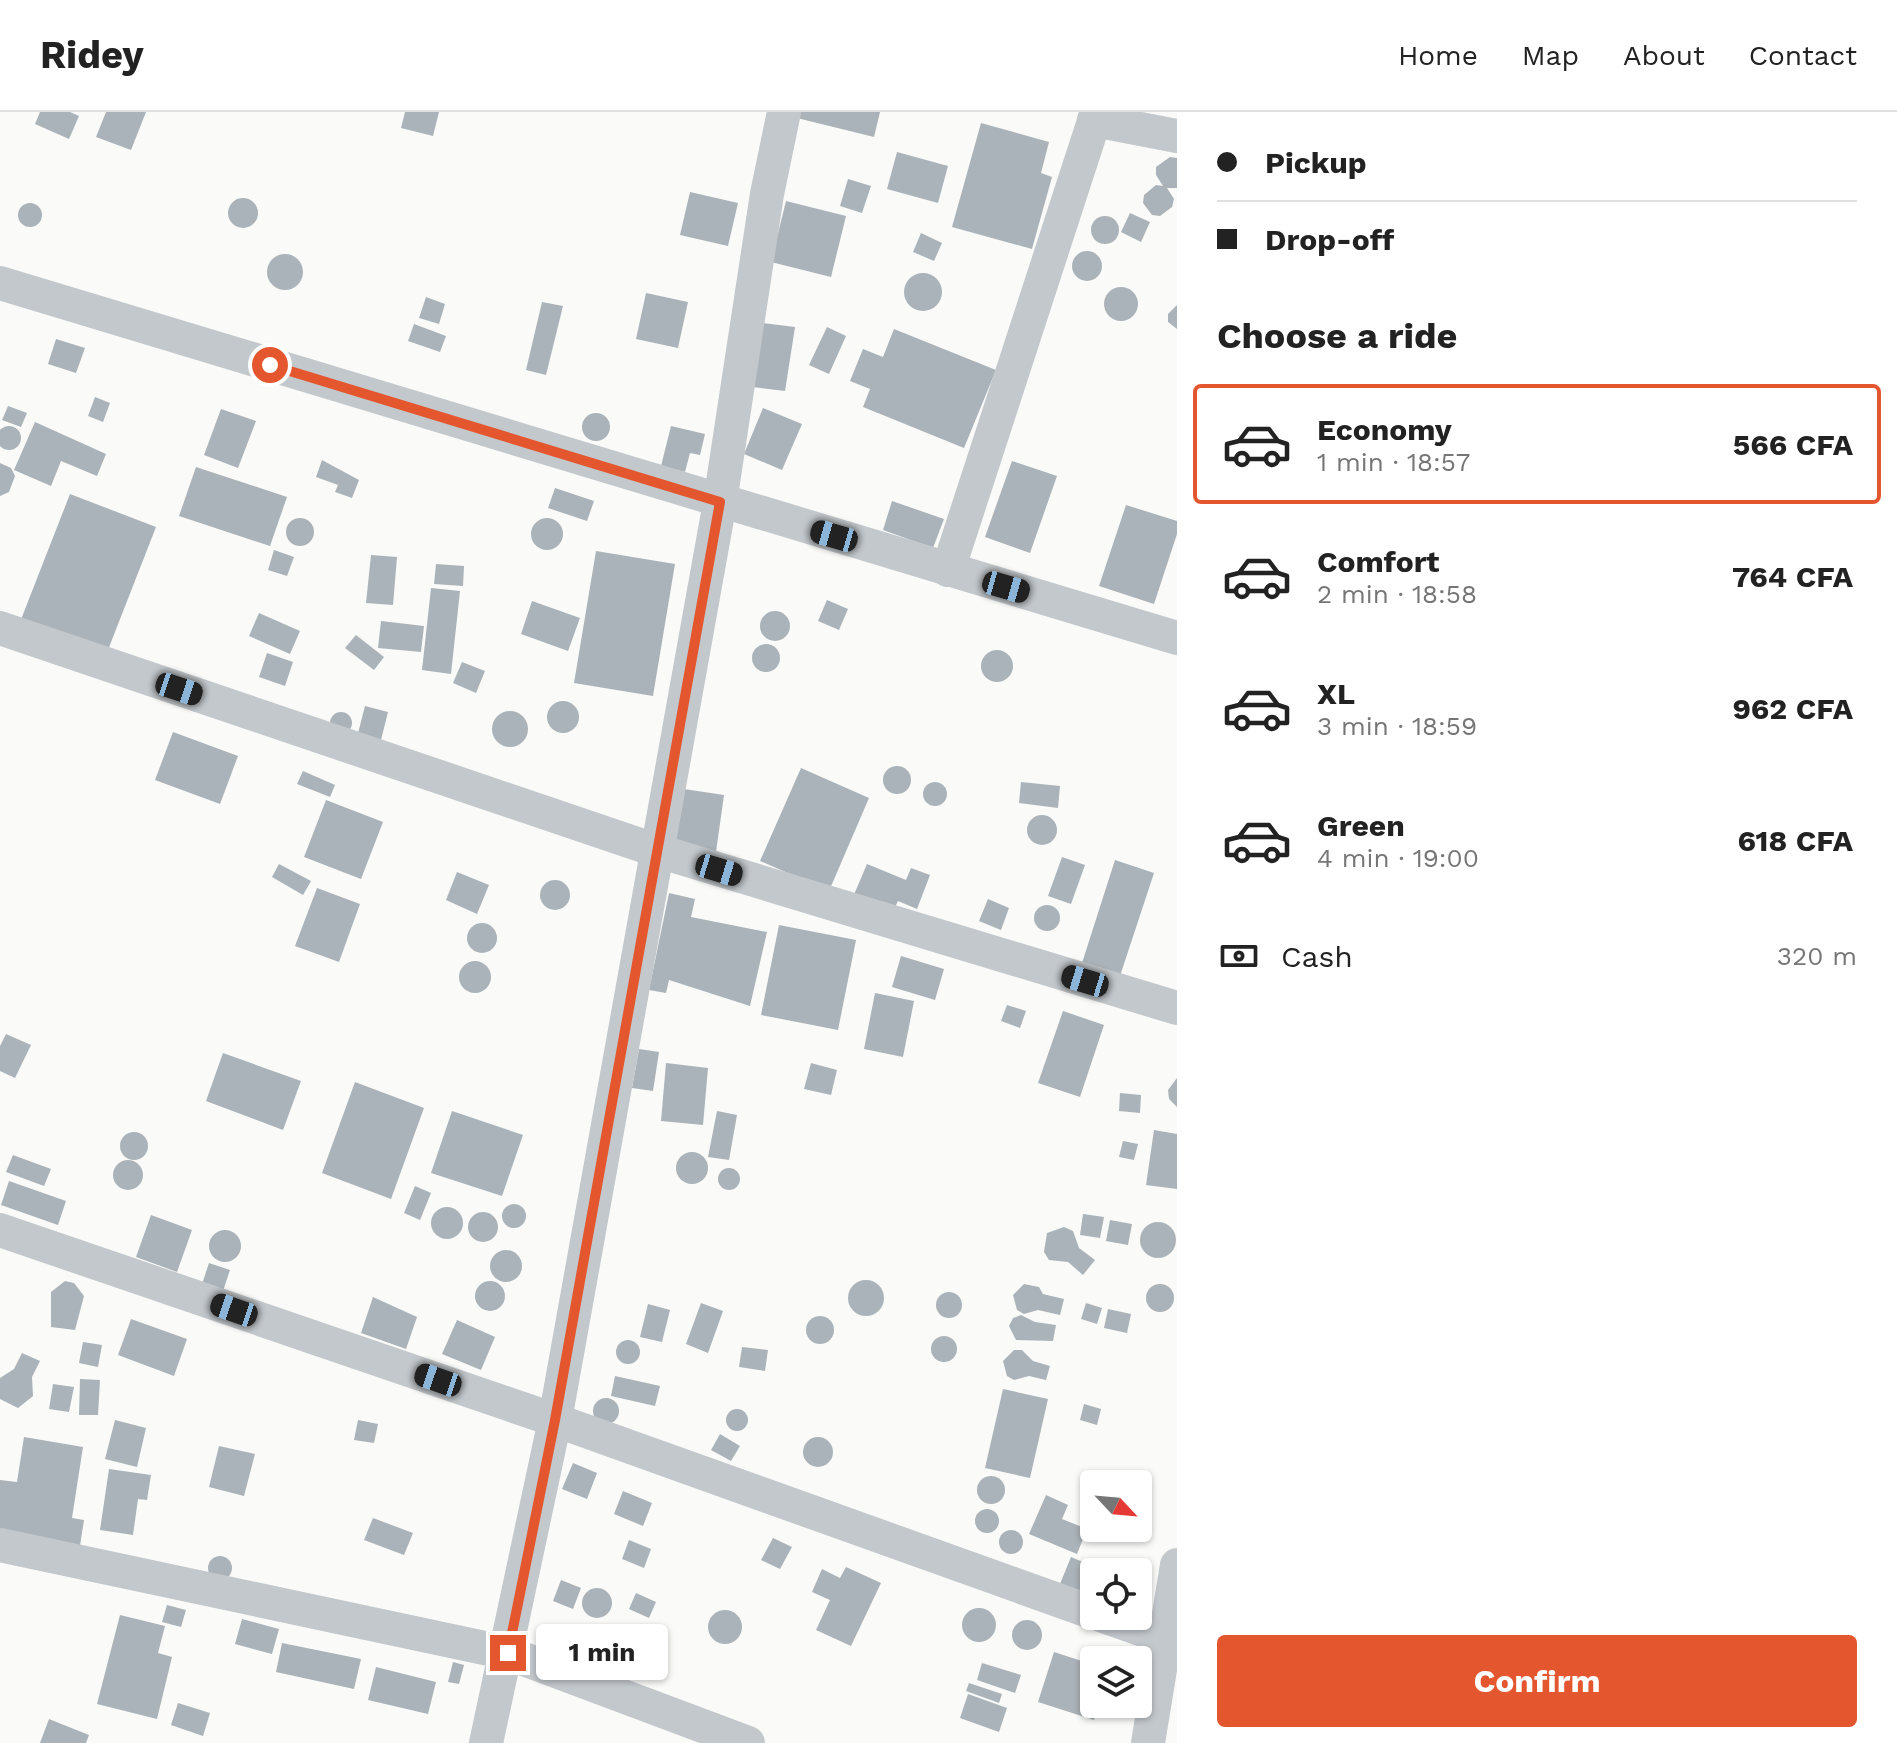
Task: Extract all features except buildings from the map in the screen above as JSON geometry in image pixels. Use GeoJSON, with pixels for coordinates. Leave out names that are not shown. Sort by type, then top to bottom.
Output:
{"type":"FeatureCollection","features":[{"type":"Feature","properties":{"kind":"street"},"geometry":{"type":"LineString","coordinates":[[486,1743],[508,1653],[555,1420],[720,502],[767,194],[784,112]]}},
{"type":"Feature","properties":{"kind":"street"},"geometry":{"type":"LineString","coordinates":[[948,570],[1095,116],[1177,136]]}},
{"type":"Feature","properties":{"kind":"street"},"geometry":{"type":"LineString","coordinates":[[0,283],[1177,638]]}},
{"type":"Feature","properties":{"kind":"street"},"geometry":{"type":"LineString","coordinates":[[0,628],[658,851],[1177,1008]]}},
{"type":"Feature","properties":{"kind":"street"},"geometry":{"type":"LineString","coordinates":[[0,1230],[555,1420],[1080,1608]]}},
{"type":"Feature","properties":{"kind":"street"},"geometry":{"type":"LineString","coordinates":[[0,1545],[508,1653],[748,1743]]}},
{"type":"Feature","properties":{"kind":"street"},"geometry":{"type":"LineString","coordinates":[[1148,1743],[1171,1640],[1177,1565]]}},
{"type":"Feature","properties":{"kind":"street"},"geometry":{"type":"LineString","coordinates":[[1143,1630],[1171,1640]]}},
{"type":"Feature","properties":{"kind":"route"},"geometry":{"type":"LineString","coordinates":[[270,365],[720,502],[555,1420],[508,1653]]}}]}
